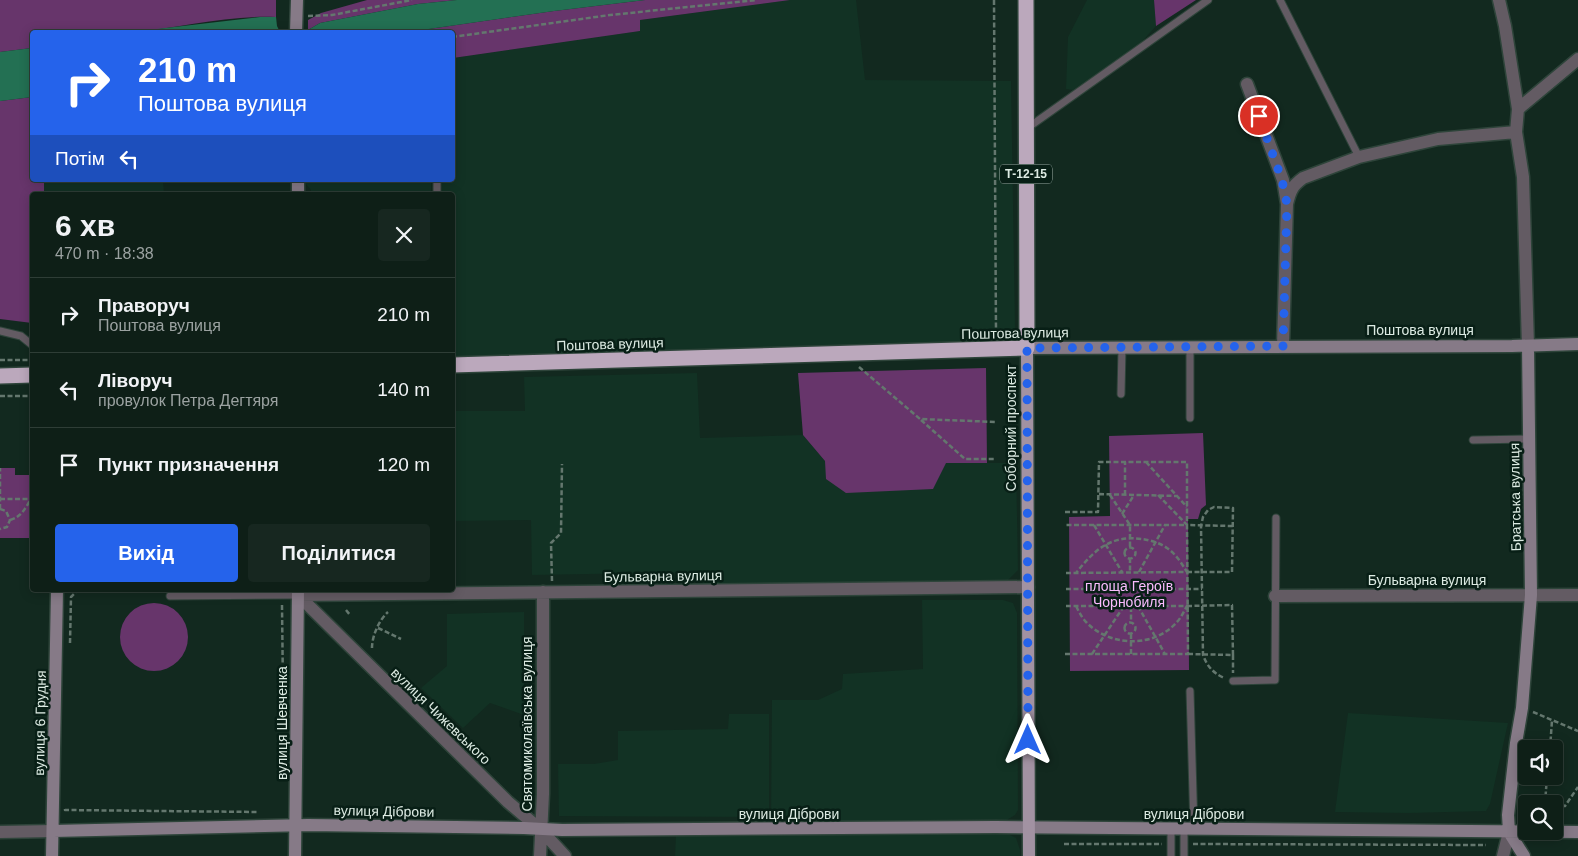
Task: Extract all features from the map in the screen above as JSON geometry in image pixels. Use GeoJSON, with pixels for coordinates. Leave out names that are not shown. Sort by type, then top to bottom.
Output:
{"type":"FeatureCollection","features":[{"type":"Feature","properties":{"kind":"highway","name":"Соборний проспект"},"geometry":{"type":"LineString","coordinates":[[1026,0],[1027,348]]}},
{"type":"Feature","properties":{"kind":"highway","name":"Поштова вулиця"},"geometry":{"type":"LineString","coordinates":[[455,365],[1027,348]]}},
{"type":"Feature","properties":{"kind":"highway"},"geometry":{"type":"LineString","coordinates":[[0,376],[30,374]]}},
{"type":"Feature","properties":{"kind":"main road","name":"Соборний проспект"},"geometry":{"type":"LineString","coordinates":[[1027,348],[1029,856]]}},
{"type":"Feature","properties":{"kind":"street"},"geometry":{"type":"LineString","coordinates":[[296,30],[298,0]]}},
{"type":"Feature","properties":{"kind":"street","name":"Братська вулиця"},"geometry":{"type":"LineString","coordinates":[[1499,0],[1518,110],[1516,132],[1523,177],[1528,346],[1531,595],[1522,708],[1508,815],[1509,832]]}},
{"type":"Feature","properties":{"kind":"street"},"geometry":{"type":"LineString","coordinates":[[1518,110],[1578,58]]}},
{"type":"Feature","properties":{"kind":"street"},"geometry":{"type":"LineString","coordinates":[[1247,84],[1282,180],[1287,204]]}},
{"type":"Feature","properties":{"kind":"street"},"geometry":{"type":"LineString","coordinates":[[1283,346],[1287,204],[1295,183],[1303,178],[1359,157],[1438,139],[1516,132]]}},
{"type":"Feature","properties":{"kind":"street","name":"Поштова вулиця"},"geometry":{"type":"LineString","coordinates":[[1027,348],[1528,346],[1578,344]]}},
{"type":"Feature","properties":{"kind":"street","name":"Бульварна вулиця"},"geometry":{"type":"LineString","coordinates":[[298,593],[1028,587]]}},
{"type":"Feature","properties":{"kind":"street","name":"вулиця 6 Грудня"},"geometry":{"type":"LineString","coordinates":[[52,856],[57,592]]}},
{"type":"Feature","properties":{"kind":"street","name":"Святомиколаївська вулиця"},"geometry":{"type":"LineString","coordinates":[[540,856],[543,794],[543,592]]}},
{"type":"Feature","properties":{"kind":"street","name":"вулиця Шевченка"},"geometry":{"type":"LineString","coordinates":[[295,856],[298,593]]}},
{"type":"Feature","properties":{"kind":"street","name":"вулиця Чижевського"},"geometry":{"type":"LineString","coordinates":[[298,593],[508,802],[541,830],[565,856]]}},
{"type":"Feature","properties":{"kind":"street","name":"Бульварна вулиця"},"geometry":{"type":"LineString","coordinates":[[1275,596],[1578,595]]}},
{"type":"Feature","properties":{"kind":"street","name":"вулиця Діброви"},"geometry":{"type":"LineString","coordinates":[[0,832],[296,826],[524,828],[541,830],[1029,828],[1578,832]]}},
{"type":"Feature","properties":{"kind":"street"},"geometry":{"type":"LineString","coordinates":[[1503,856],[1509,832]]}},
{"type":"Feature","properties":{"kind":"street"},"geometry":{"type":"LineString","coordinates":[[1509,832],[1524,856]]}},
{"type":"Feature","properties":{"kind":"lane"},"geometry":{"type":"LineString","coordinates":[[1026,130],[1208,0]]}},
{"type":"Feature","properties":{"kind":"lane"},"geometry":{"type":"LineString","coordinates":[[1280,0],[1359,157]]}},
{"type":"Feature","properties":{"kind":"lane"},"geometry":{"type":"LineString","coordinates":[[0,331],[20,336],[30,343]]}},
{"type":"Feature","properties":{"kind":"lane"},"geometry":{"type":"LineString","coordinates":[[1121,394],[1122,348]]}},
{"type":"Feature","properties":{"kind":"lane"},"geometry":{"type":"LineString","coordinates":[[1190,348],[1190,418]]}},
{"type":"Feature","properties":{"kind":"lane"},"geometry":{"type":"LineString","coordinates":[[1473,440],[1529,439]]}},
{"type":"Feature","properties":{"kind":"lane"},"geometry":{"type":"LineString","coordinates":[[1233,681],[1275,680],[1276,518]]}},
{"type":"Feature","properties":{"kind":"lane"},"geometry":{"type":"LineString","coordinates":[[170,596],[298,593]]}},
{"type":"Feature","properties":{"kind":"lane"},"geometry":{"type":"LineString","coordinates":[[1184,856],[1183,829],[1190,691]]}},
{"type":"Feature","properties":{"kind":"lane"},"geometry":{"type":"LineString","coordinates":[[1171,856],[1171,844],[1183,829]]}},
{"type":"Feature","properties":{"kind":"path"},"geometry":{"type":"LineString","coordinates":[[308,16],[332,15],[412,0]]}},
{"type":"Feature","properties":{"kind":"path"},"geometry":{"type":"LineString","coordinates":[[455,37],[610,15],[756,0]]}},
{"type":"Feature","properties":{"kind":"path"},"geometry":{"type":"LineString","coordinates":[[994,0],[996,333]]}},
{"type":"Feature","properties":{"kind":"path"},"geometry":{"type":"LineString","coordinates":[[0,360],[30,360]]}},
{"type":"Feature","properties":{"kind":"path"},"geometry":{"type":"LineString","coordinates":[[859,366],[965,459],[996,459]]}},
{"type":"Feature","properties":{"kind":"path"},"geometry":{"type":"LineString","coordinates":[[0,396],[30,396]]}},
{"type":"Feature","properties":{"kind":"path"},"geometry":{"type":"LineString","coordinates":[[920,419],[996,422]]}},
{"type":"Feature","properties":{"kind":"path"},"geometry":{"type":"LineString","coordinates":[[1065,512],[1098,512],[1099,462],[1187,462],[1188,654]]}},
{"type":"Feature","properties":{"kind":"path"},"geometry":{"type":"LineString","coordinates":[[1125,462],[1125,495]]}},
{"type":"Feature","properties":{"kind":"path"},"geometry":{"type":"LineString","coordinates":[[1146,462],[1187,507]]}},
{"type":"Feature","properties":{"kind":"path"},"geometry":{"type":"LineString","coordinates":[[552,583],[551,543],[561,534],[562,464]]}},
{"type":"Feature","properties":{"kind":"path"},"geometry":{"type":"LineString","coordinates":[[0,468],[0,509],[6,511],[10,517],[7,527],[0,529]]}},
{"type":"Feature","properties":{"kind":"path"},"geometry":{"type":"LineString","coordinates":[[1099,494],[1177,496]]}},
{"type":"Feature","properties":{"kind":"path"},"geometry":{"type":"LineString","coordinates":[[1110,495],[1130,525],[1130,547]]}},
{"type":"Feature","properties":{"kind":"path"},"geometry":{"type":"LineString","coordinates":[[1122,514],[1134,495]]}},
{"type":"Feature","properties":{"kind":"path"},"geometry":{"type":"LineString","coordinates":[[1158,495],[1187,525]]}},
{"type":"Feature","properties":{"kind":"path"},"geometry":{"type":"LineString","coordinates":[[0,499],[30,499]]}},
{"type":"Feature","properties":{"kind":"path"},"geometry":{"type":"LineString","coordinates":[[10,520],[15,519],[23,512],[30,502]]}},
{"type":"Feature","properties":{"kind":"path"},"geometry":{"type":"LineString","coordinates":[[1066,573],[1122,572],[1130,572],[1139,572],[1187,572],[1202,572],[1232,572],[1233,508],[1214,508],[1208,510],[1202,517],[1201,526],[1202,572],[1202,589],[1202,606],[1202,654],[1206,663],[1215,674],[1233,681],[1232,605],[1202,606],[1066,606]]}},
{"type":"Feature","properties":{"kind":"path"},"geometry":{"type":"LineString","coordinates":[[1065,525],[1233,526]]}},
{"type":"Feature","properties":{"kind":"path"},"geometry":{"type":"LineString","coordinates":[[1094,525],[1122,572]]}},
{"type":"Feature","properties":{"kind":"path"},"geometry":{"type":"LineString","coordinates":[[1139,572],[1165,525]]}},
{"type":"Feature","properties":{"kind":"path"},"geometry":{"type":"LineString","coordinates":[[1076,573],[1087,558],[1106,544],[1114,540],[1130,538],[1156,542],[1167,548],[1178,558],[1187,572]]}},
{"type":"Feature","properties":{"kind":"path"},"geometry":{"type":"LineString","coordinates":[[1130,547],[1124,553],[1130,558]]}},
{"type":"Feature","properties":{"kind":"path"},"geometry":{"type":"LineString","coordinates":[[1130,547],[1134,548],[1136,552],[1134,557],[1130,558]]}},
{"type":"Feature","properties":{"kind":"path"},"geometry":{"type":"LineString","coordinates":[[1130,558],[1130,572]]}},
{"type":"Feature","properties":{"kind":"path"},"geometry":{"type":"LineString","coordinates":[[1066,589],[1202,589]]}},
{"type":"Feature","properties":{"kind":"path"},"geometry":{"type":"LineString","coordinates":[[70,645],[71,597],[76,592]]}},
{"type":"Feature","properties":{"kind":"path"},"geometry":{"type":"LineString","coordinates":[[282,605],[283,694]]}},
{"type":"Feature","properties":{"kind":"path"},"geometry":{"type":"LineString","coordinates":[[1076,606],[1087,623],[1104,635],[1115,640],[1131,642],[1155,637],[1167,631],[1178,622],[1188,606]]}},
{"type":"Feature","properties":{"kind":"path"},"geometry":{"type":"LineString","coordinates":[[1092,654],[1124,606]]}},
{"type":"Feature","properties":{"kind":"path"},"geometry":{"type":"LineString","coordinates":[[1131,606],[1131,623],[1136,628],[1131,634],[1131,654]]}},
{"type":"Feature","properties":{"kind":"path"},"geometry":{"type":"LineString","coordinates":[[1138,606],[1164,654]]}},
{"type":"Feature","properties":{"kind":"path"},"geometry":{"type":"LineString","coordinates":[[346,610],[350,615]]}},
{"type":"Feature","properties":{"kind":"path"},"geometry":{"type":"LineString","coordinates":[[372,648],[372,640],[383,616],[388,612]]}},
{"type":"Feature","properties":{"kind":"path"},"geometry":{"type":"LineString","coordinates":[[1131,623],[1127,624],[1125,629],[1126,632],[1131,634]]}},
{"type":"Feature","properties":{"kind":"path"},"geometry":{"type":"LineString","coordinates":[[378,628],[401,639]]}},
{"type":"Feature","properties":{"kind":"path"},"geometry":{"type":"LineString","coordinates":[[1065,654],[1233,655]]}},
{"type":"Feature","properties":{"kind":"path"},"geometry":{"type":"LineString","coordinates":[[1522,708],[1578,730]]}},
{"type":"Feature","properties":{"kind":"path"},"geometry":{"type":"LineString","coordinates":[[1552,720],[1552,740]]}},
{"type":"Feature","properties":{"kind":"path"},"geometry":{"type":"LineString","coordinates":[[1563,806],[1565,806],[1578,787]]}},
{"type":"Feature","properties":{"kind":"path"},"geometry":{"type":"LineString","coordinates":[[65,800],[65,810],[264,812]]}},
{"type":"Feature","properties":{"kind":"path"},"geometry":{"type":"LineString","coordinates":[[1064,844],[1171,844]]}},
{"type":"Feature","properties":{"kind":"path"},"geometry":{"type":"LineString","coordinates":[[1184,844],[1486,846]]}},
{"type":"Feature","properties":{"kind":"shaded area"},"geometry":{"type":"Polygon","coordinates":[[[457,0],[645,0],[422,30],[308,30],[320,23],[418,4],[457,0]]]}},
{"type":"Feature","properties":{"kind":"shaded area"},"geometry":{"type":"Polygon","coordinates":[[[790,0],[856,0],[865,80],[1011,81],[1015,328],[1013,337],[1005,342],[455,360],[455,192],[442,192],[442,182],[455,182],[455,58],[640,31],[640,20],[790,0]]]}},
{"type":"Feature","properties":{"kind":"shaded area"},"geometry":{"type":"Polygon","coordinates":[[[1087,0],[1154,0],[1156,26],[1138,46],[1073,90],[1066,89],[1068,37],[1087,0]]]}},
{"type":"Feature","properties":{"kind":"shaded area"},"geometry":{"type":"Polygon","coordinates":[[[260,17],[276,17],[279,30],[148,30],[260,17]]]}},
{"type":"Feature","properties":{"kind":"shaded area"},"geometry":{"type":"Polygon","coordinates":[[[30,48],[30,97],[0,101],[0,52],[30,48]]]}},
{"type":"Feature","properties":{"kind":"shaded area"},"geometry":{"type":"Polygon","coordinates":[[[44,182],[163,182],[164,192],[44,192],[44,182]]]}},
{"type":"Feature","properties":{"kind":"shaded area"},"geometry":{"type":"Polygon","coordinates":[[[431,182],[431,192],[311,192],[305,183],[431,182]]]}},
{"type":"Feature","properties":{"kind":"shaded area"},"geometry":{"type":"Polygon","coordinates":[[[697,373],[700,438],[803,435],[825,461],[1016,463],[1018,570],[1008,580],[703,584],[703,572],[532,575],[531,520],[455,521],[455,411],[525,411],[524,377],[697,373]]]}},
{"type":"Feature","properties":{"kind":"shaded area"},"geometry":{"type":"Polygon","coordinates":[[[922,600],[1003,600],[1013,603],[1017,613],[1018,810],[1015,815],[1005,821],[771,823],[772,700],[818,700],[842,689],[843,674],[923,669],[922,600]]]}},
{"type":"Feature","properties":{"kind":"shaded area"},"geometry":{"type":"Polygon","coordinates":[[[524,612],[524,715],[490,703],[463,728],[421,688],[447,666],[447,614],[524,612]]]}},
{"type":"Feature","properties":{"kind":"shaded area"},"geometry":{"type":"Polygon","coordinates":[[[1348,713],[1508,723],[1490,804],[1486,811],[1335,812],[1348,713]]]}},
{"type":"Feature","properties":{"kind":"shaded area"},"geometry":{"type":"Polygon","coordinates":[[[729,714],[769,714],[769,817],[559,816],[558,764],[594,764],[618,760],[618,731],[728,729],[729,714]]]}},
{"type":"Feature","properties":{"kind":"shaded area"},"geometry":{"type":"Polygon","coordinates":[[[1006,833],[1016,838],[1020,856],[675,856],[676,835],[1006,833]]]}},
{"type":"Feature","properties":{"kind":"green space"},"geometry":{"type":"Polygon","coordinates":[[[0,0],[276,0],[276,17],[240,18],[150,30],[30,30],[30,48],[0,52],[0,0]]]}},
{"type":"Feature","properties":{"kind":"green space"},"geometry":{"type":"Polygon","coordinates":[[[367,0],[457,0],[418,4],[320,23],[308,30],[308,20],[321,13],[367,0]]]}},
{"type":"Feature","properties":{"kind":"green space"},"geometry":{"type":"Polygon","coordinates":[[[645,0],[790,0],[640,20],[640,31],[455,58],[455,30],[422,30],[645,0]]]}},
{"type":"Feature","properties":{"kind":"green space"},"geometry":{"type":"Polygon","coordinates":[[[1154,0],[1196,0],[1156,26],[1154,0]]]}},
{"type":"Feature","properties":{"kind":"green space"},"geometry":{"type":"Polygon","coordinates":[[[30,97],[30,182],[44,182],[44,192],[30,192],[30,323],[0,319],[0,101],[30,97]]]}},
{"type":"Feature","properties":{"kind":"green space"},"geometry":{"type":"Polygon","coordinates":[[[986,368],[987,463],[946,463],[933,489],[846,493],[826,479],[825,461],[803,435],[798,373],[986,368]]]}},
{"type":"Feature","properties":{"kind":"green space","name":"площа Героїв Чорнобиля"},"geometry":{"type":"Polygon","coordinates":[[[1203,433],[1206,505],[1201,509],[1198,519],[1188,519],[1189,670],[1070,671],[1069,517],[1110,516],[1109,436],[1203,433]]]}},
{"type":"Feature","properties":{"kind":"green space"},"geometry":{"type":"Polygon","coordinates":[[[0,468],[15,468],[15,475],[30,475],[30,538],[0,538],[0,468]]]}},
{"type":"Feature","properties":{"kind":"green space"},"geometry":{"type":"Polygon","coordinates":[[[154,603],[167,606],[178,613],[185,624],[188,637],[185,650],[178,661],[167,668],[154,671],[141,668],[130,661],[123,650],[120,637],[123,624],[130,613],[141,606],[154,603]]]}},
{"type":"Feature","properties":{"kind":"route"},"geometry":{"type":"LineString","coordinates":[[1028,740],[1027,348],[1283,346],[1287,204],[1282,180],[1259,116]]}}]}
